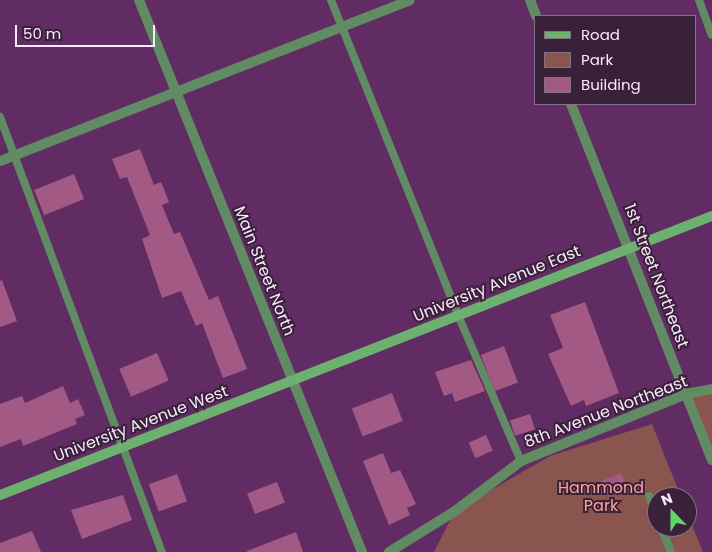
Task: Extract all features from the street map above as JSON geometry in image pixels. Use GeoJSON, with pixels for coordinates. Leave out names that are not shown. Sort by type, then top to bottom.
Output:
{"type":"FeatureCollection","features":[{"type":"Feature","properties":{"kind":"street","name":"Main Street North"},"geometry":{"type":"LineString","coordinates":[[139,0],[362,552]]}},
{"type":"Feature","properties":{"kind":"street"},"geometry":{"type":"LineString","coordinates":[[0,160],[343,28],[410,0]]}},
{"type":"Feature","properties":{"kind":"street"},"geometry":{"type":"LineString","coordinates":[[530,0],[536,15]]}},
{"type":"Feature","properties":{"kind":"street","name":"1st Street Northeast"},"geometry":{"type":"LineString","coordinates":[[571,105],[712,460]]}},
{"type":"Feature","properties":{"kind":"street","name":"University Avenue East"},"geometry":{"type":"LineString","coordinates":[[293,381],[712,216]]}},
{"type":"Feature","properties":{"kind":"street","name":"University Avenue West"},"geometry":{"type":"LineString","coordinates":[[0,495],[293,381]]}},
{"type":"Feature","properties":{"kind":"street","name":"8th Avenue Northeast"},"geometry":{"type":"LineString","coordinates":[[389,552],[455,511],[521,461],[686,394],[712,389]]}},
{"type":"Feature","properties":{"kind":"lane"},"geometry":{"type":"LineString","coordinates":[[331,0],[458,315],[521,461]]}},
{"type":"Feature","properties":{"kind":"lane"},"geometry":{"type":"LineString","coordinates":[[698,0],[712,35]]}},
{"type":"Feature","properties":{"kind":"lane"},"geometry":{"type":"LineString","coordinates":[[0,117],[162,552]]}},
{"type":"Feature","properties":{"kind":"lane"},"geometry":{"type":"LineString","coordinates":[[665,537],[671,552]]}},
{"type":"Feature","properties":{"kind":"green space"},"geometry":{"type":"Polygon","coordinates":[[[712,389],[712,460],[686,394],[712,389]]]}},
{"type":"Feature","properties":{"kind":"green space","name":"Hammond Park"},"geometry":{"type":"Polygon","coordinates":[[[652,424],[677,487],[647,487],[647,537],[697,537],[703,552],[434,552],[455,511],[550,456],[652,424]]]}},
{"type":"Feature","properties":{"kind":"building"},"geometry":{"type":"Polygon","coordinates":[[[140,149],[154,185],[161,182],[169,202],[162,205],[174,234],[180,232],[209,300],[218,296],[247,369],[223,378],[202,323],[196,326],[181,291],[162,298],[142,239],[150,235],[127,177],[120,179],[112,159],[140,149]]]}},
{"type":"Feature","properties":{"kind":"building"},"geometry":{"type":"Polygon","coordinates":[[[74,174],[84,199],[44,215],[34,190],[74,174]]]}},
{"type":"Feature","properties":{"kind":"building"},"geometry":{"type":"Polygon","coordinates":[[[2,280],[17,321],[0,327],[0,281],[2,280]]]}},
{"type":"Feature","properties":{"kind":"building"},"geometry":{"type":"Polygon","coordinates":[[[585,302],[619,393],[586,406],[584,400],[571,406],[548,354],[563,348],[550,315],[585,302]]]}},
{"type":"Feature","properties":{"kind":"building"},"geometry":{"type":"Polygon","coordinates":[[[504,346],[518,382],[495,391],[481,355],[504,346]]]}},
{"type":"Feature","properties":{"kind":"building"},"geometry":{"type":"Polygon","coordinates":[[[157,353],[169,381],[131,397],[119,369],[157,353]]]}},
{"type":"Feature","properties":{"kind":"building"},"geometry":{"type":"Polygon","coordinates":[[[471,360],[485,391],[455,402],[452,393],[444,396],[435,372],[471,360]]]}},
{"type":"Feature","properties":{"kind":"building"},"geometry":{"type":"Polygon","coordinates":[[[63,386],[70,403],[78,399],[85,415],[75,419],[77,424],[23,446],[21,439],[0,447],[0,404],[22,396],[25,403],[63,386]]]}},
{"type":"Feature","properties":{"kind":"building"},"geometry":{"type":"Polygon","coordinates":[[[392,393],[403,421],[363,436],[352,408],[392,393]]]}},
{"type":"Feature","properties":{"kind":"building"},"geometry":{"type":"Polygon","coordinates":[[[530,414],[535,429],[515,436],[510,420],[530,414]]]}},
{"type":"Feature","properties":{"kind":"building"},"geometry":{"type":"Polygon","coordinates":[[[486,435],[493,451],[476,458],[469,443],[486,435]]]}},
{"type":"Feature","properties":{"kind":"building"},"geometry":{"type":"Polygon","coordinates":[[[383,453],[391,473],[400,470],[416,504],[407,508],[410,515],[389,525],[363,461],[383,453]]]}},
{"type":"Feature","properties":{"kind":"building"},"geometry":{"type":"Polygon","coordinates":[[[621,473],[627,488],[607,496],[601,481],[621,473]]]}},
{"type":"Feature","properties":{"kind":"building"},"geometry":{"type":"Polygon","coordinates":[[[177,474],[187,501],[159,512],[149,484],[177,474]]]}},
{"type":"Feature","properties":{"kind":"building"},"geometry":{"type":"Polygon","coordinates":[[[277,482],[285,503],[255,514],[247,493],[277,482]]]}},
{"type":"Feature","properties":{"kind":"building"},"geometry":{"type":"Polygon","coordinates":[[[123,495],[132,520],[82,539],[71,510],[123,495]]]}},
{"type":"Feature","properties":{"kind":"building"},"geometry":{"type":"Polygon","coordinates":[[[32,531],[41,552],[0,552],[0,543],[32,531]]]}},
{"type":"Feature","properties":{"kind":"building"},"geometry":{"type":"Polygon","coordinates":[[[296,532],[303,552],[247,552],[247,551],[296,532]]]}}]}
